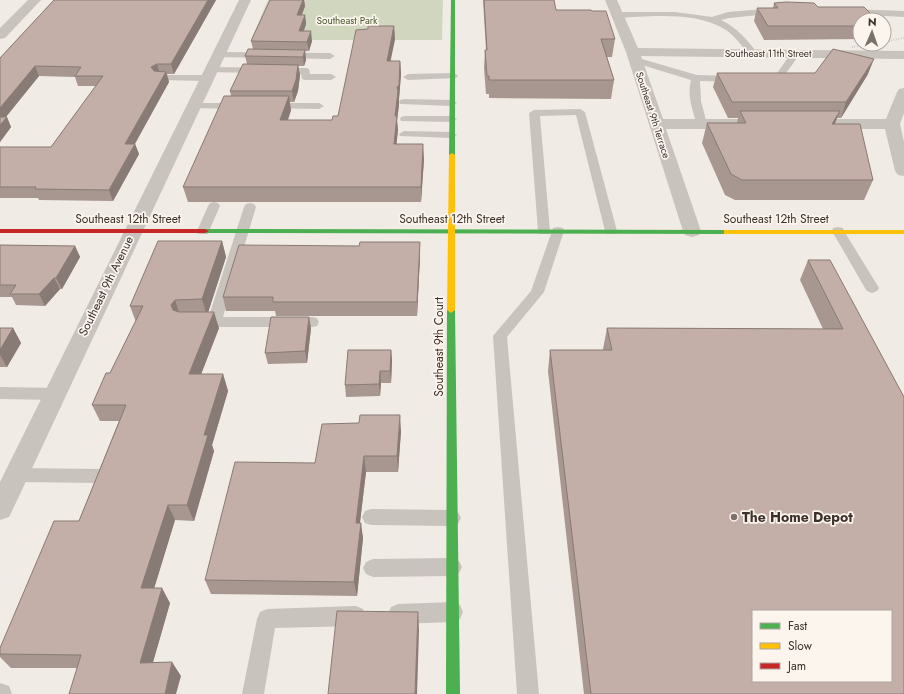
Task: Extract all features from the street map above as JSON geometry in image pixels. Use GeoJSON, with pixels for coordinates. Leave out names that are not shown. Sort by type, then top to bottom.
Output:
{"type":"FeatureCollection","features":[{"type":"Feature","properties":{"kind":"main road","name":"Southeast 9th Court"},"geometry":{"type":"LineString","coordinates":[[453,0],[451,231],[453,694]]}},
{"type":"Feature","properties":{"kind":"main road","name":"Southeast 12th Street"},"geometry":{"type":"LineString","coordinates":[[0,231],[904,232]]}},
{"type":"Feature","properties":{"kind":"street"},"geometry":{"type":"LineString","coordinates":[[0,35],[35,0]]}},
{"type":"Feature","properties":{"kind":"street","name":"Southeast 9th Avenue"},"geometry":{"type":"LineString","coordinates":[[0,509],[245,0]]}},
{"type":"Feature","properties":{"kind":"street","name":"Southeast 9th Terrace"},"geometry":{"type":"LineString","coordinates":[[611,0],[634,56],[692,231]]}},
{"type":"Feature","properties":{"kind":"street"},"geometry":{"type":"LineString","coordinates":[[0,21],[13,21]]}},
{"type":"Feature","properties":{"kind":"street","name":"Southeast 11th Street"},"geometry":{"type":"LineString","coordinates":[[634,56],[752,53],[904,55]]}},
{"type":"Feature","properties":{"kind":"street"},"geometry":{"type":"LineString","coordinates":[[904,92],[892,124],[904,171]]}},
{"type":"Feature","properties":{"kind":"street"},"geometry":{"type":"LineString","coordinates":[[656,124],[749,124]]}},
{"type":"Feature","properties":{"kind":"street"},"geometry":{"type":"LineString","coordinates":[[812,124],[892,124]]}},
{"type":"Feature","properties":{"kind":"lane"},"geometry":{"type":"LineString","coordinates":[[712,20],[728,14],[782,11]]}},
{"type":"Feature","properties":{"kind":"lane"},"geometry":{"type":"LineString","coordinates":[[839,11],[904,14]]}},
{"type":"Feature","properties":{"kind":"lane"},"geometry":{"type":"LineString","coordinates":[[617,15],[682,16],[712,20],[729,28],[752,53]]}},
{"type":"Feature","properties":{"kind":"lane"},"geometry":{"type":"LineString","coordinates":[[634,56],[696,78],[771,80],[778,78],[795,54]]}},
{"type":"Feature","properties":{"kind":"lane"},"geometry":{"type":"LineString","coordinates":[[160,78],[212,68],[330,56]]}},
{"type":"Feature","properties":{"kind":"lane"},"geometry":{"type":"LineString","coordinates":[[212,68],[306,71],[305,77],[331,77]]}},
{"type":"Feature","properties":{"kind":"lane"},"geometry":{"type":"LineString","coordinates":[[408,77],[453,76]]}},
{"type":"Feature","properties":{"kind":"lane"},"geometry":{"type":"LineString","coordinates":[[696,78],[694,82],[698,110],[702,124]]}},
{"type":"Feature","properties":{"kind":"lane"},"geometry":{"type":"LineString","coordinates":[[404,102],[452,103]]}},
{"type":"Feature","properties":{"kind":"lane"},"geometry":{"type":"LineString","coordinates":[[193,106],[318,106]]}},
{"type":"Feature","properties":{"kind":"lane"},"geometry":{"type":"LineString","coordinates":[[528,694],[500,336],[537,292],[551,231],[534,113],[580,112],[611,231]]}},
{"type":"Feature","properties":{"kind":"lane"},"geometry":{"type":"LineString","coordinates":[[405,119],[452,119]]}},
{"type":"Feature","properties":{"kind":"lane"},"geometry":{"type":"LineString","coordinates":[[404,134],[452,135]]}},
{"type":"Feature","properties":{"kind":"lane"},"geometry":{"type":"LineString","coordinates":[[204,231],[214,206]]}},
{"type":"Feature","properties":{"kind":"lane"},"geometry":{"type":"LineString","coordinates":[[250,207],[206,322],[312,322]]}},
{"type":"Feature","properties":{"kind":"lane"},"geometry":{"type":"LineString","coordinates":[[838,231],[872,288]]}},
{"type":"Feature","properties":{"kind":"lane"},"geometry":{"type":"LineString","coordinates":[[0,393],[55,394]]}},
{"type":"Feature","properties":{"kind":"lane"},"geometry":{"type":"LineString","coordinates":[[16,475],[101,476]]}},
{"type":"Feature","properties":{"kind":"lane"},"geometry":{"type":"LineString","coordinates":[[371,516],[452,518]]}},
{"type":"Feature","properties":{"kind":"lane"},"geometry":{"type":"LineString","coordinates":[[373,568],[452,567]]}},
{"type":"Feature","properties":{"kind":"lane"},"geometry":{"type":"LineString","coordinates":[[253,694],[267,619],[453,612]]}},
{"type":"Feature","properties":{"kind":"green space","name":"Southeast Park"},"geometry":{"type":"Polygon","coordinates":[[[268,0],[443,0],[442,40],[251,40],[268,0]]]}},
{"type":"Feature","properties":{"kind":"building"},"geometry":{"type":"Polygon","coordinates":[[[54,0],[208,0],[171,64],[157,64],[151,67],[154,71],[166,72],[125,144],[135,144],[109,190],[0,187],[0,147],[51,147],[103,76],[75,76],[81,67],[35,66],[0,108],[0,58],[54,0]]]}},
{"type":"Feature","properties":{"kind":"building"},"geometry":{"type":"Polygon","coordinates":[[[270,0],[303,0],[297,15],[305,15],[299,31],[311,31],[307,42],[251,41],[270,0]]]}},
{"type":"Feature","properties":{"kind":"building"},"geometry":{"type":"Polygon","coordinates":[[[484,0],[554,0],[556,10],[606,11],[615,39],[601,39],[614,80],[489,80],[489,76],[487,76],[485,50],[487,50],[484,0]]]}},
{"type":"Feature","properties":{"kind":"building"},"geometry":{"type":"Polygon","coordinates":[[[774,3],[814,3],[818,7],[864,7],[869,12],[852,12],[852,26],[768,26],[757,8],[778,8],[774,3]]]}},
{"type":"Feature","properties":{"kind":"building"},"geometry":{"type":"Polygon","coordinates":[[[368,26],[394,26],[387,61],[400,61],[394,144],[423,144],[421,187],[183,187],[224,96],[289,96],[280,120],[332,120],[333,116],[338,116],[356,30],[368,29],[368,26]]]}},
{"type":"Feature","properties":{"kind":"building"},"geometry":{"type":"Polygon","coordinates":[[[248,49],[305,50],[303,57],[245,56],[248,49]]]}},
{"type":"Feature","properties":{"kind":"building"},"geometry":{"type":"Polygon","coordinates":[[[833,49],[874,59],[846,102],[732,102],[717,73],[815,73],[833,49]]]}},
{"type":"Feature","properties":{"kind":"building"},"geometry":{"type":"Polygon","coordinates":[[[243,64],[298,65],[296,80],[292,91],[230,91],[243,64]]]}},
{"type":"Feature","properties":{"kind":"building"},"geometry":{"type":"Polygon","coordinates":[[[740,111],[840,111],[832,124],[860,124],[873,180],[742,180],[731,174],[707,123],[746,123],[740,111]]]}},
{"type":"Feature","properties":{"kind":"building"},"geometry":{"type":"Polygon","coordinates":[[[0,117],[7,117],[0,125],[0,117]]]}},
{"type":"Feature","properties":{"kind":"building"},"geometry":{"type":"Polygon","coordinates":[[[158,241],[222,241],[202,299],[175,300],[171,305],[173,310],[179,312],[214,312],[189,374],[223,374],[204,435],[208,435],[187,505],[168,505],[141,588],[162,588],[140,663],[172,662],[165,694],[69,694],[81,655],[0,654],[0,648],[54,521],[79,521],[126,405],[92,405],[106,373],[110,373],[143,306],[130,306],[158,241]]]}},
{"type":"Feature","properties":{"kind":"building"},"geometry":{"type":"Polygon","coordinates":[[[360,242],[420,242],[417,302],[273,302],[273,297],[223,297],[239,245],[359,246],[360,242]]]}},
{"type":"Feature","properties":{"kind":"building"},"geometry":{"type":"Polygon","coordinates":[[[0,245],[75,246],[56,278],[54,278],[39,294],[10,294],[16,285],[0,285],[0,245]]]}},
{"type":"Feature","properties":{"kind":"building","name":"The Home Depot"},"geometry":{"type":"Polygon","coordinates":[[[808,260],[830,260],[904,397],[904,694],[591,694],[550,350],[612,350],[607,328],[843,329],[808,260]]]}},
{"type":"Feature","properties":{"kind":"building"},"geometry":{"type":"Polygon","coordinates":[[[271,317],[309,317],[305,351],[265,353],[271,317]]]}},
{"type":"Feature","properties":{"kind":"building"},"geometry":{"type":"Polygon","coordinates":[[[0,328],[13,328],[0,350],[0,328]]]}},
{"type":"Feature","properties":{"kind":"building"},"geometry":{"type":"Polygon","coordinates":[[[348,350],[391,350],[390,371],[380,371],[379,384],[345,385],[348,350]]]}},
{"type":"Feature","properties":{"kind":"building"},"geometry":{"type":"Polygon","coordinates":[[[360,415],[400,415],[397,456],[364,456],[356,523],[361,523],[354,582],[205,580],[235,462],[315,463],[322,424],[359,423],[360,415]]]}},
{"type":"Feature","properties":{"kind":"building"},"geometry":{"type":"Polygon","coordinates":[[[337,611],[418,612],[415,694],[328,694],[337,611]]]}},
{"type":"Feature","properties":{"kind":"railway"},"geometry":{"type":"LineString","coordinates":[[892,40],[904,38]]}},
{"type":"Feature","properties":{"kind":"traffic: fast"},"geometry":{"type":"LineString","coordinates":[[452,155],[453,0]]}},
{"type":"Feature","properties":{"kind":"traffic: fast"},"geometry":{"type":"LineString","coordinates":[[205,231],[727,232]]}},
{"type":"Feature","properties":{"kind":"traffic: fast"},"geometry":{"type":"LineString","coordinates":[[451,310],[453,694]]}},
{"type":"Feature","properties":{"kind":"traffic: slow"},"geometry":{"type":"LineString","coordinates":[[451,310],[452,155]]}},
{"type":"Feature","properties":{"kind":"traffic: slow"},"geometry":{"type":"LineString","coordinates":[[727,232],[904,232]]}},
{"type":"Feature","properties":{"kind":"traffic: jam"},"geometry":{"type":"LineString","coordinates":[[0,231],[205,231]]}},
{"type":"Feature","properties":{"kind":"place","name":"The Home Depot"},"geometry":{"type":"Point","coordinates":[734,517]}}]}
